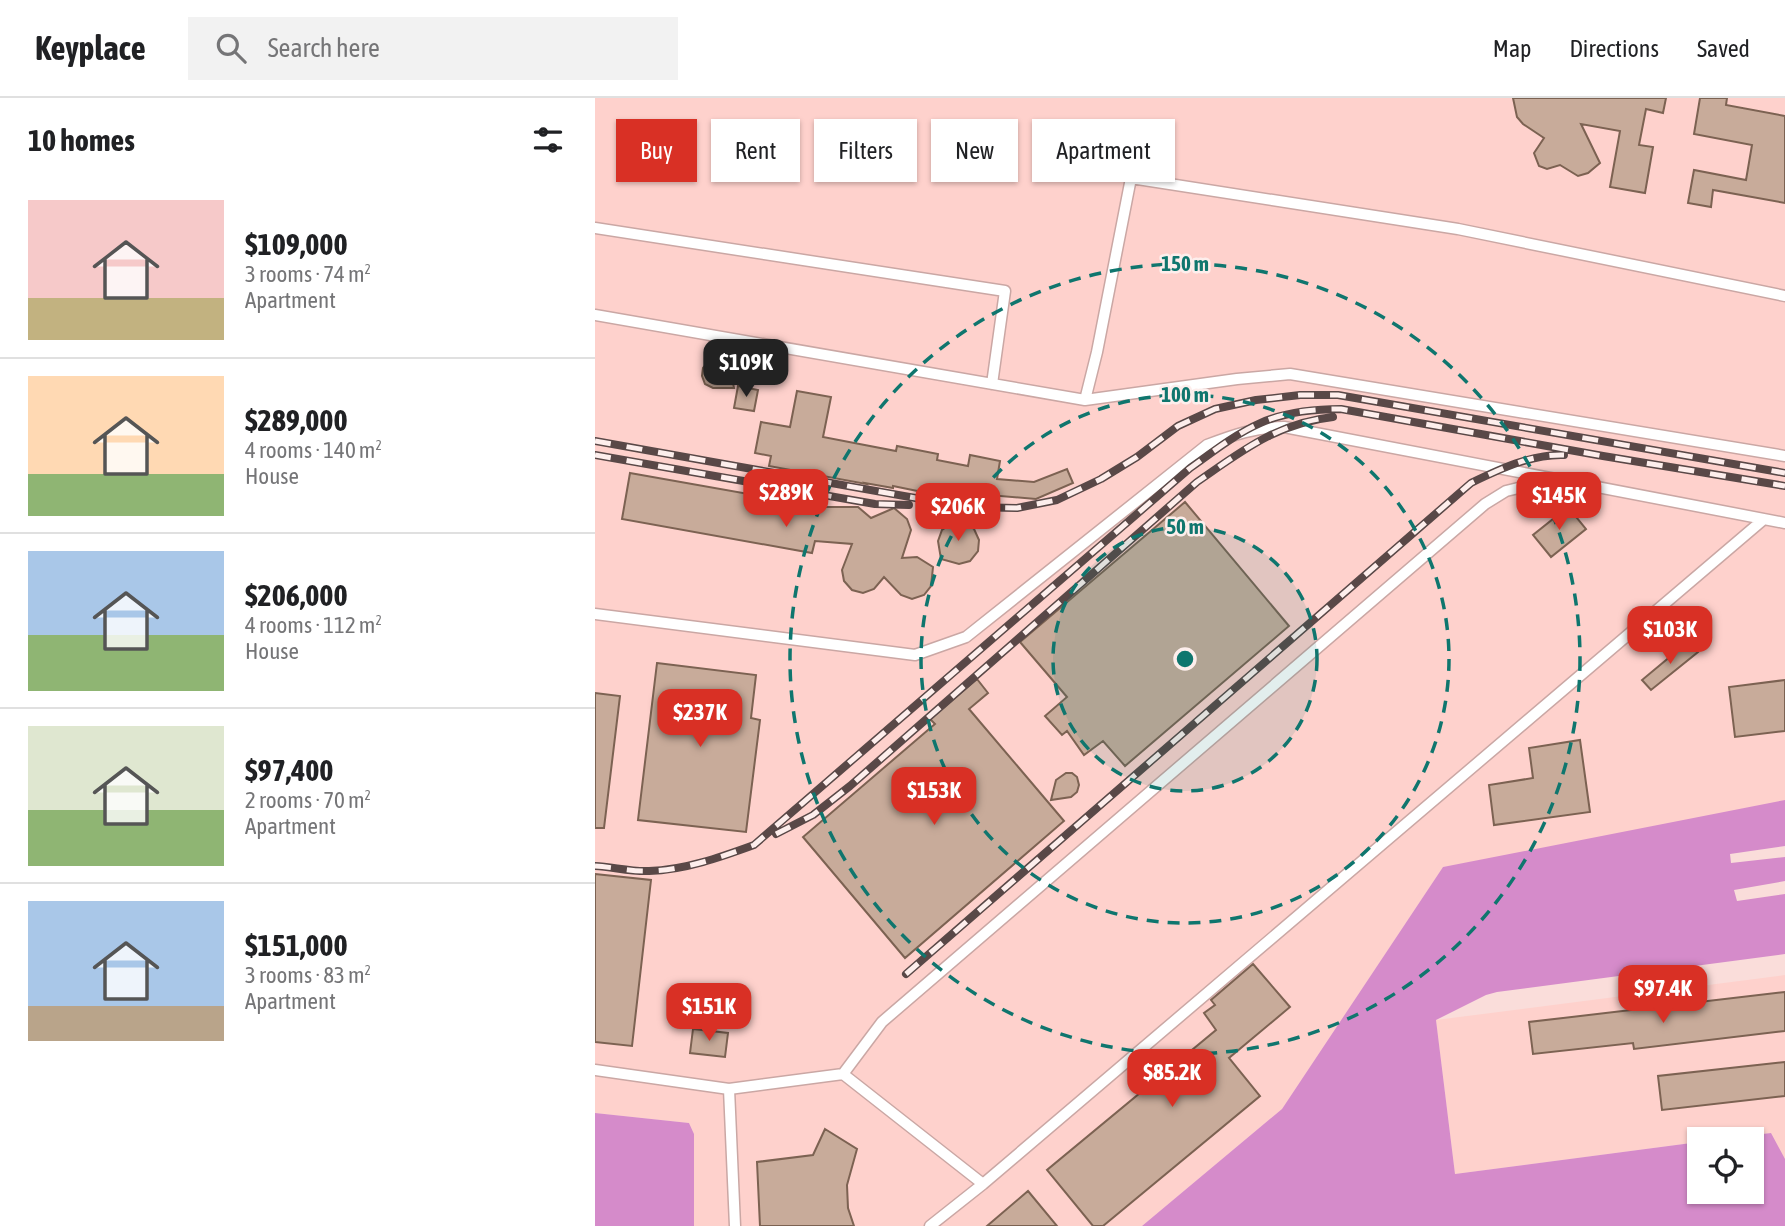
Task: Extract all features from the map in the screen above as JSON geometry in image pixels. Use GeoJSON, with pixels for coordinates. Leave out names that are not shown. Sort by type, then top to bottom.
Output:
{"type":"FeatureCollection","features":[{"type":"Feature","properties":{"kind":"lane"},"geometry":{"type":"LineString","coordinates":[[1085,400],[1100,339],[1131,178],[1458,229],[1785,296]]}},
{"type":"Feature","properties":{"kind":"lane"},"geometry":{"type":"LineString","coordinates":[[595,228],[1005,292],[992,384]]}},
{"type":"Feature","properties":{"kind":"lane"},"geometry":{"type":"LineString","coordinates":[[595,315],[1085,400],[1290,374],[1785,456]]}},
{"type":"Feature","properties":{"kind":"lane"},"geometry":{"type":"LineString","coordinates":[[595,614],[915,655],[966,637],[1207,445],[1239,432],[1268,427],[1285,427],[1785,523]]}},
{"type":"Feature","properties":{"kind":"lane"},"geometry":{"type":"LineString","coordinates":[[595,1070],[729,1089],[843,1074],[882,1022],[1485,504],[1506,491],[1556,480]]}},
{"type":"Feature","properties":{"kind":"lane"},"geometry":{"type":"LineString","coordinates":[[930,1226],[983,1184],[1764,519]]}},
{"type":"Feature","properties":{"kind":"lane"},"geometry":{"type":"LineString","coordinates":[[843,1074],[983,1184]]}},
{"type":"Feature","properties":{"kind":"lane"},"geometry":{"type":"LineString","coordinates":[[729,1089],[735,1226]]}},
{"type":"Feature","properties":{"kind":"shaded area"},"geometry":{"type":"Polygon","coordinates":[[[595,98],[1785,98],[1785,808],[1443,867],[1282,1109],[1142,1226],[694,1226],[694,1134],[689,1123],[595,1113],[595,98]]]}},
{"type":"Feature","properties":{"kind":"shaded area"},"geometry":{"type":"Polygon","coordinates":[[[1785,800],[1785,954],[1497,992],[1436,1020],[1455,1174],[1687,1144],[1687,1204],[1764,1204],[1764,1134],[1771,1133],[1785,1159],[1785,1226],[1142,1226],[1282,1109],[1443,867],[1785,800]]]}},
{"type":"Feature","properties":{"kind":"shaded area"},"geometry":{"type":"Polygon","coordinates":[[[1785,975],[1785,1226],[1771,1133],[1764,1134],[1764,1127],[1687,1127],[1687,1144],[1455,1174],[1436,1020],[1785,975]]]}},
{"type":"Feature","properties":{"kind":"shaded area"},"geometry":{"type":"Polygon","coordinates":[[[595,1113],[689,1123],[694,1134],[694,1226],[595,1226],[595,1113]]]}},
{"type":"Feature","properties":{"kind":"pier"},"geometry":{"type":"Polygon","coordinates":[[[1785,846],[1785,857],[1731,863],[1730,854],[1785,846]]]}},
{"type":"Feature","properties":{"kind":"pier"},"geometry":{"type":"Polygon","coordinates":[[[1785,881],[1785,894],[1737,901],[1734,890],[1785,881]]]}},
{"type":"Feature","properties":{"kind":"building"},"geometry":{"type":"Polygon","coordinates":[[[1513,98],[1666,98],[1663,113],[1646,109],[1639,145],[1653,147],[1645,193],[1610,187],[1620,131],[1581,124],[1600,163],[1588,173],[1578,176],[1560,165],[1547,169],[1539,166],[1534,153],[1544,138],[1517,117],[1513,98]]]}},
{"type":"Feature","properties":{"kind":"building"},"geometry":{"type":"Polygon","coordinates":[[[1700,98],[1727,98],[1726,105],[1785,116],[1785,203],[1713,190],[1711,207],[1688,203],[1694,170],[1746,180],[1752,145],[1694,134],[1700,98]]]}},
{"type":"Feature","properties":{"kind":"building"},"geometry":{"type":"Polygon","coordinates":[[[709,361],[725,361],[730,367],[734,388],[713,388],[705,384],[703,368],[709,361]]]}},
{"type":"Feature","properties":{"kind":"building"},"geometry":{"type":"Polygon","coordinates":[[[738,386],[758,390],[754,411],[734,408],[738,386]]]}},
{"type":"Feature","properties":{"kind":"building"},"geometry":{"type":"Polygon","coordinates":[[[797,391],[831,397],[823,437],[896,451],[897,446],[938,454],[937,460],[968,466],[970,455],[1000,461],[997,479],[1034,482],[1067,469],[1073,483],[1036,499],[977,494],[976,503],[893,486],[866,484],[769,466],[771,456],[755,453],[761,422],[790,427],[797,391]]]}},
{"type":"Feature","properties":{"kind":"building"},"geometry":{"type":"Polygon","coordinates":[[[630,473],[821,507],[858,507],[871,518],[894,508],[907,519],[911,530],[902,558],[917,557],[933,567],[931,586],[924,595],[912,599],[901,595],[884,577],[874,589],[863,593],[852,590],[844,581],[842,570],[852,544],[815,541],[812,553],[622,519],[630,473]]]}},
{"type":"Feature","properties":{"kind":"building"},"geometry":{"type":"Polygon","coordinates":[[[1185,502],[1289,626],[1125,766],[1103,741],[1084,755],[1067,731],[1062,735],[1045,716],[1067,697],[1020,642],[1185,502]]]}},
{"type":"Feature","properties":{"kind":"building"},"geometry":{"type":"Polygon","coordinates":[[[1568,507],[1586,529],[1551,557],[1533,535],[1568,507]]]}},
{"type":"Feature","properties":{"kind":"building"},"geometry":{"type":"Polygon","coordinates":[[[958,519],[974,529],[979,540],[978,551],[970,561],[959,564],[941,559],[938,541],[942,530],[958,519]]]}},
{"type":"Feature","properties":{"kind":"building"},"geometry":{"type":"Polygon","coordinates":[[[1689,641],[1698,652],[1651,690],[1642,680],[1689,641]]]}},
{"type":"Feature","properties":{"kind":"building"},"geometry":{"type":"Polygon","coordinates":[[[657,663],[756,675],[751,718],[760,720],[746,832],[638,820],[657,663]]]}},
{"type":"Feature","properties":{"kind":"building"},"geometry":{"type":"Polygon","coordinates":[[[977,679],[988,693],[969,709],[1064,821],[905,958],[803,837],[935,724],[930,719],[977,679]]]}},
{"type":"Feature","properties":{"kind":"building"},"geometry":{"type":"Polygon","coordinates":[[[1785,680],[1785,731],[1735,737],[1729,687],[1785,680]]]}},
{"type":"Feature","properties":{"kind":"building"},"geometry":{"type":"Polygon","coordinates":[[[595,693],[620,696],[604,828],[595,828],[595,693]]]}},
{"type":"Feature","properties":{"kind":"building"},"geometry":{"type":"Polygon","coordinates":[[[1580,740],[1590,812],[1494,825],[1489,785],[1533,778],[1529,748],[1580,740]]]}},
{"type":"Feature","properties":{"kind":"building"},"geometry":{"type":"Polygon","coordinates":[[[1066,773],[1077,777],[1077,792],[1071,797],[1051,800],[1056,780],[1066,773]]]}},
{"type":"Feature","properties":{"kind":"building"},"geometry":{"type":"Polygon","coordinates":[[[595,874],[651,880],[632,1046],[595,1042],[595,874]]]}},
{"type":"Feature","properties":{"kind":"building"},"geometry":{"type":"Polygon","coordinates":[[[1253,964],[1290,1007],[1229,1058],[1260,1096],[1103,1226],[1093,1226],[1047,1170],[1216,1030],[1204,1013],[1215,1005],[1211,1000],[1253,964]]]}},
{"type":"Feature","properties":{"kind":"building"},"geometry":{"type":"Polygon","coordinates":[[[1785,992],[1785,1031],[1634,1049],[1633,1043],[1533,1054],[1529,1022],[1785,992]]]}},
{"type":"Feature","properties":{"kind":"building"},"geometry":{"type":"Polygon","coordinates":[[[693,1029],[728,1033],[725,1057],[690,1053],[693,1029]]]}},
{"type":"Feature","properties":{"kind":"building"},"geometry":{"type":"Polygon","coordinates":[[[1785,1062],[1785,1096],[1662,1110],[1658,1076],[1785,1062]]]}},
{"type":"Feature","properties":{"kind":"building"},"geometry":{"type":"Polygon","coordinates":[[[825,1129],[857,1149],[847,1185],[848,1208],[854,1226],[760,1226],[757,1162],[813,1155],[825,1129]]]}},
{"type":"Feature","properties":{"kind":"building"},"geometry":{"type":"Polygon","coordinates":[[[1028,1191],[1057,1226],[987,1226],[1028,1191]]]}},
{"type":"Feature","properties":{"kind":"railway"},"geometry":{"type":"LineString","coordinates":[[595,441],[966,507],[1017,508],[1057,500],[1101,479],[1137,457],[1178,426],[1215,409],[1256,400],[1300,395],[1338,395],[1785,473]]}},
{"type":"Feature","properties":{"kind":"railway"},"geometry":{"type":"LineString","coordinates":[[595,866],[636,871],[662,870],[703,862],[754,845],[1189,469],[1226,442],[1276,417],[1341,409],[1785,486]]}},
{"type":"Feature","properties":{"kind":"railway"},"geometry":{"type":"LineString","coordinates":[[776,834],[813,815],[850,786],[1197,482],[1245,449],[1277,432],[1294,425],[1333,417]]}},
{"type":"Feature","properties":{"kind":"railway"},"geometry":{"type":"LineString","coordinates":[[595,455],[875,504],[909,505]]}},
{"type":"Feature","properties":{"kind":"railway"},"geometry":{"type":"LineString","coordinates":[[906,974],[1471,483],[1528,460],[1564,455]]}}]}
